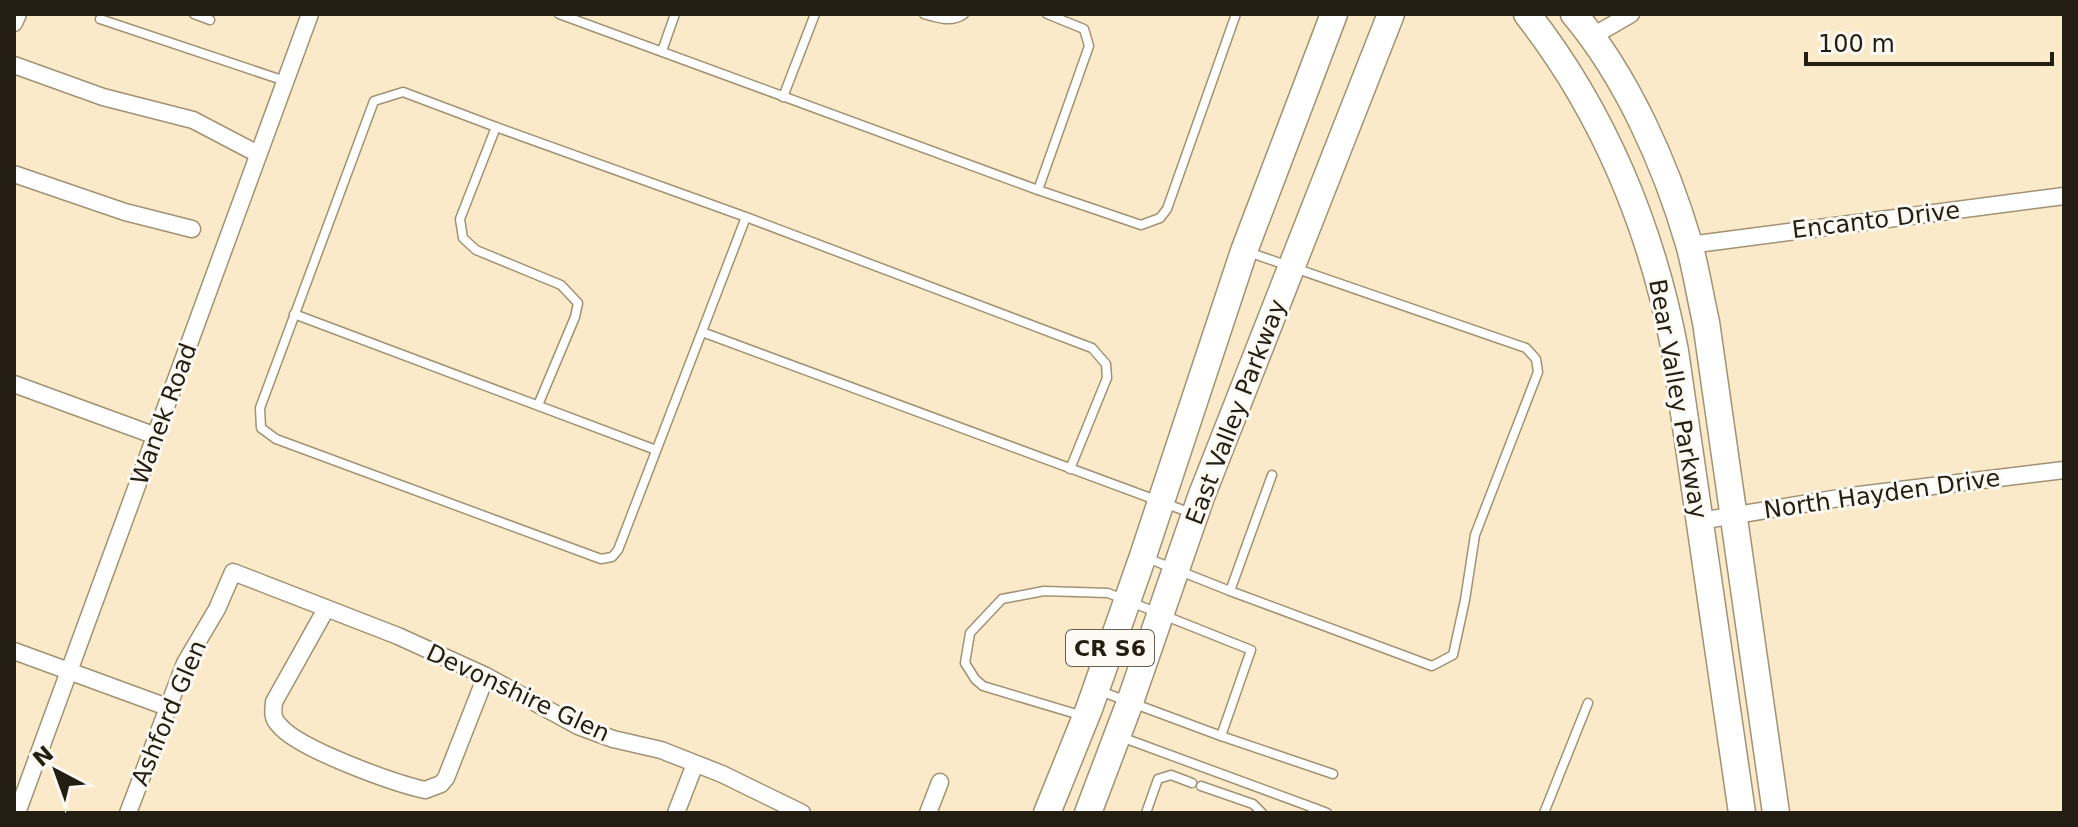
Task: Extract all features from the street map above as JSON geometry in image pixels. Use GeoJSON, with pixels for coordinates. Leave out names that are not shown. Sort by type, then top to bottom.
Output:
{"type":"FeatureCollection","features":[{"type":"Feature","properties":{"kind":"main road","name":"East Valley Parkway"},"geometry":{"type":"LineString","coordinates":[[1048,811],[1143,556],[1244,251],[1334,14]]}},
{"type":"Feature","properties":{"kind":"main road","name":"East Valley Parkway"},"geometry":{"type":"LineString","coordinates":[[1088,813],[1195,514],[1391,14]]}},
{"type":"Feature","properties":{"kind":"main road","name":"Bear Valley Parkway"},"geometry":{"type":"LineString","coordinates":[[1527,14],[1556,51],[1613,155],[1649,246],[1668,314],[1742,813]]}},
{"type":"Feature","properties":{"kind":"main road","name":"Bear Valley Parkway"},"geometry":{"type":"LineString","coordinates":[[1574,14],[1593,36],[1631,100],[1663,169],[1689,245],[1706,322],[1776,813]]}},
{"type":"Feature","properties":{"kind":"street"},"geometry":{"type":"LineString","coordinates":[[14,23],[18,14]]}},
{"type":"Feature","properties":{"kind":"street","name":"Wanek Road"},"geometry":{"type":"LineString","coordinates":[[17,813],[310,14]]}},
{"type":"Feature","properties":{"kind":"street"},"geometry":{"type":"LineString","coordinates":[[1593,36],[1631,14]]}},
{"type":"Feature","properties":{"kind":"street"},"geometry":{"type":"LineString","coordinates":[[14,65],[103,97],[193,120],[258,154]]}},
{"type":"Feature","properties":{"kind":"street"},"geometry":{"type":"LineString","coordinates":[[14,174],[125,212],[192,229]]}},
{"type":"Feature","properties":{"kind":"street","name":"Encanto Drive"},"geometry":{"type":"LineString","coordinates":[[1689,245],[2064,196]]}},
{"type":"Feature","properties":{"kind":"street"},"geometry":{"type":"LineString","coordinates":[[14,384],[156,436]]}},
{"type":"Feature","properties":{"kind":"street","name":"North Hayden Drive"},"geometry":{"type":"LineString","coordinates":[[1700,521],[1851,496],[2064,470]]}},
{"type":"Feature","properties":{"kind":"street","name":"Devonshire Glen"},"geometry":{"type":"LineString","coordinates":[[233,572],[398,636],[486,676],[578,726],[613,739],[661,750],[722,774],[802,813]]}},
{"type":"Feature","properties":{"kind":"street","name":"Ashford Glen"},"geometry":{"type":"LineString","coordinates":[[128,813],[185,663],[217,609],[233,572]]}},
{"type":"Feature","properties":{"kind":"street"},"geometry":{"type":"LineString","coordinates":[[326,609],[274,702],[273,714],[277,724],[291,738],[346,763],[425,790],[441,784],[486,676]]}},
{"type":"Feature","properties":{"kind":"street"},"geometry":{"type":"LineString","coordinates":[[14,651],[167,707]]}},
{"type":"Feature","properties":{"kind":"street"},"geometry":{"type":"LineString","coordinates":[[676,813],[695,764]]}},
{"type":"Feature","properties":{"kind":"street"},"geometry":{"type":"LineString","coordinates":[[928,813],[940,782]]}},
{"type":"Feature","properties":{"kind":"lane"},"geometry":{"type":"LineString","coordinates":[[194,14],[210,20]]}},
{"type":"Feature","properties":{"kind":"lane"},"geometry":{"type":"LineString","coordinates":[[559,14],[1141,225],[1160,218],[1167,209],[1236,14]]}},
{"type":"Feature","properties":{"kind":"lane"},"geometry":{"type":"LineString","coordinates":[[662,51],[675,14]]}},
{"type":"Feature","properties":{"kind":"lane"},"geometry":{"type":"LineString","coordinates":[[783,97],[815,14]]}},
{"type":"Feature","properties":{"kind":"lane"},"geometry":{"type":"LineString","coordinates":[[924,14],[938,19],[958,18],[964,14]]}},
{"type":"Feature","properties":{"kind":"lane"},"geometry":{"type":"LineString","coordinates":[[1038,190],[1089,46],[1084,29],[1047,14]]}},
{"type":"Feature","properties":{"kind":"lane"},"geometry":{"type":"LineString","coordinates":[[100,19],[285,81]]}},
{"type":"Feature","properties":{"kind":"lane"},"geometry":{"type":"LineString","coordinates":[[746,217],[618,550],[612,557],[601,559],[276,439],[261,428],[260,408],[374,101],[403,92],[746,217],[1092,348],[1106,364],[1107,378],[1070,469]]}},
{"type":"Feature","properties":{"kind":"lane"},"geometry":{"type":"LineString","coordinates":[[496,127],[460,219],[463,238],[476,250],[561,285],[578,303],[538,405]]}},
{"type":"Feature","properties":{"kind":"lane"},"geometry":{"type":"LineString","coordinates":[[1143,556],[1432,666],[1453,655],[1475,535],[1538,372],[1536,359],[1526,348],[1244,251]]}},
{"type":"Feature","properties":{"kind":"lane"},"geometry":{"type":"LineString","coordinates":[[294,314],[656,450]]}},
{"type":"Feature","properties":{"kind":"lane"},"geometry":{"type":"LineString","coordinates":[[702,332],[1195,514]]}},
{"type":"Feature","properties":{"kind":"lane"},"geometry":{"type":"LineString","coordinates":[[1230,591],[1272,475]]}},
{"type":"Feature","properties":{"kind":"lane"},"geometry":{"type":"LineString","coordinates":[[1084,716],[983,686],[975,679],[965,663],[970,633],[1002,599],[1044,591],[1108,593],[1251,650],[1221,736]]}},
{"type":"Feature","properties":{"kind":"lane"},"geometry":{"type":"LineString","coordinates":[[1095,689],[1333,774]]}},
{"type":"Feature","properties":{"kind":"lane"},"geometry":{"type":"LineString","coordinates":[[1544,813],[1588,703]]}},
{"type":"Feature","properties":{"kind":"lane"},"geometry":{"type":"LineString","coordinates":[[1117,736],[1313,811],[1327,813]]}},
{"type":"Feature","properties":{"kind":"lane"},"geometry":{"type":"LineString","coordinates":[[1146,813],[1158,779],[1171,775],[1253,804],[1262,813]]}}]}
